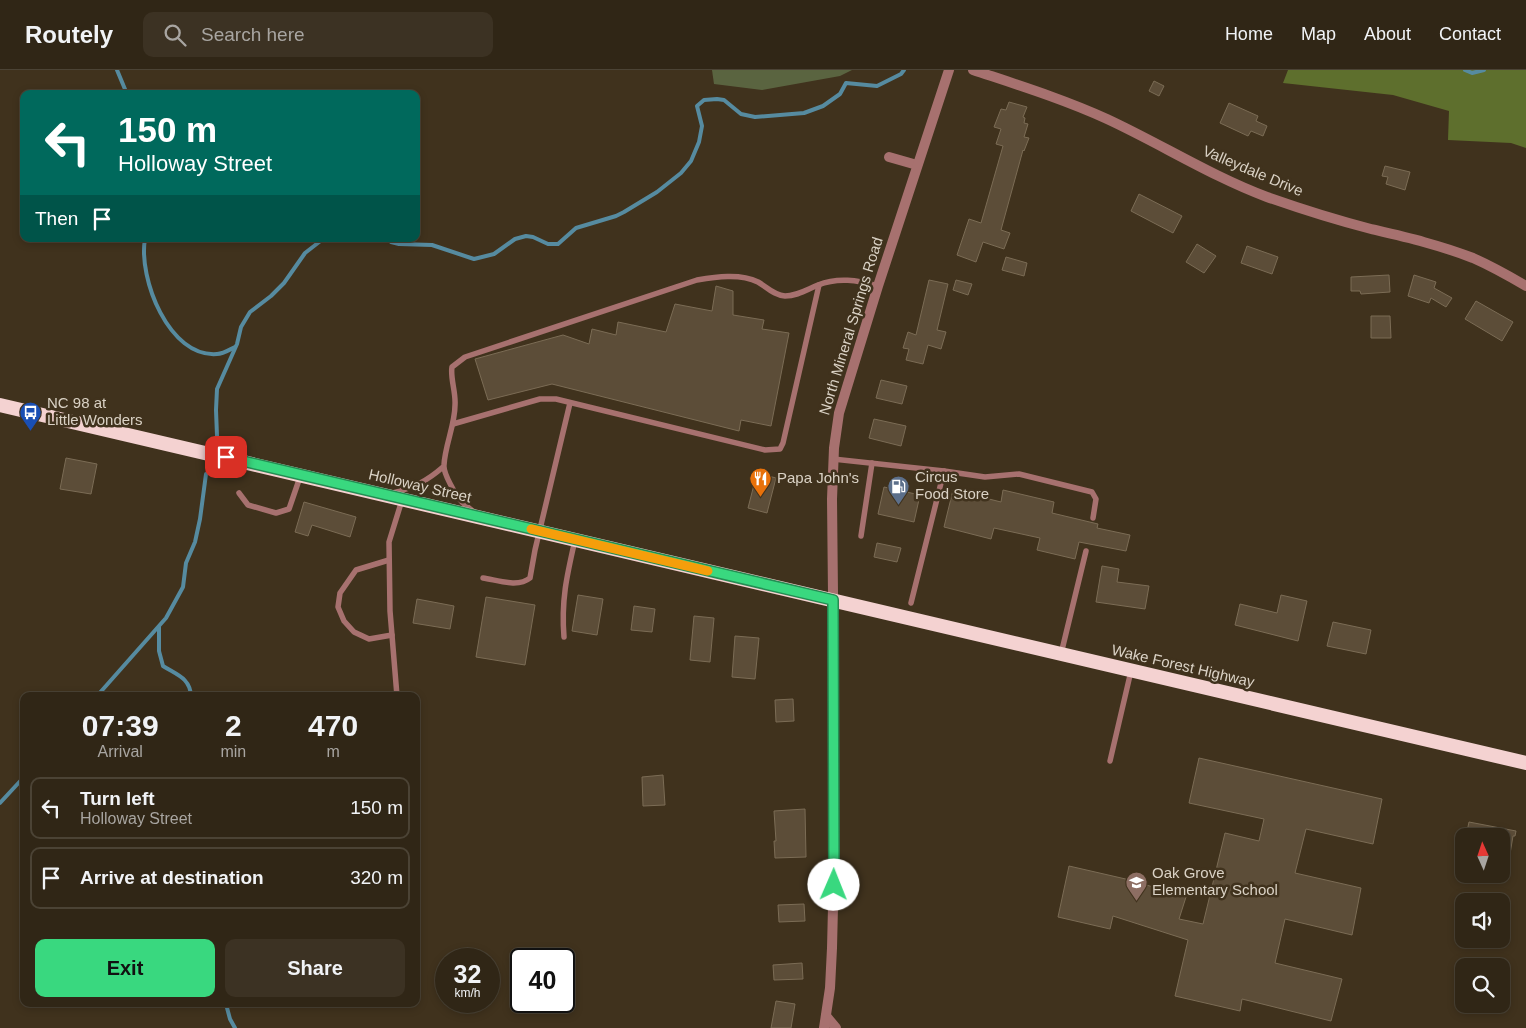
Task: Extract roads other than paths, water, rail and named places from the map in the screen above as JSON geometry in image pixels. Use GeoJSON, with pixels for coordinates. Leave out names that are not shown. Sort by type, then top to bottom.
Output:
{"type":"FeatureCollection","features":[{"type":"Feature","properties":{"kind":"highway","name":"Holloway Street"},"geometry":{"type":"LineString","coordinates":[[0,405],[833,600]]}},
{"type":"Feature","properties":{"kind":"highway","name":"Wake Forest Highway"},"geometry":{"type":"LineString","coordinates":[[833,600],[1526,763]]}},
{"type":"Feature","properties":{"kind":"street","name":"North Mineral Springs Road"},"geometry":{"type":"LineString","coordinates":[[824,1028],[832,965],[834,866],[832,499],[833,459],[839,413],[878,286],[949,70]]}},
{"type":"Feature","properties":{"kind":"street","name":"Valleydale Drive"},"geometry":{"type":"LineString","coordinates":[[972,70],[1068,102],[1265,196],[1336,220],[1416,239],[1454,251],[1500,271],[1526,286]]}},
{"type":"Feature","properties":{"kind":"street"},"geometry":{"type":"LineString","coordinates":[[889,157],[917,165]]}},
{"type":"Feature","properties":{"kind":"street"},"geometry":{"type":"LineString","coordinates":[[826,1016],[836,1028]]}},
{"type":"Feature","properties":{"kind":"lane"},"geometry":{"type":"LineString","coordinates":[[480,517],[462,502],[451,486],[443,467],[456,403],[451,372],[452,366],[464,357],[697,280],[739,277],[757,282],[773,293],[782,296],[796,295],[819,285],[839,280],[857,280],[878,286]]}},
{"type":"Feature","properties":{"kind":"lane"},"geometry":{"type":"LineString","coordinates":[[453,424],[540,398],[556,399],[765,450],[780,449],[784,443],[819,285]]}},
{"type":"Feature","properties":{"kind":"lane"},"geometry":{"type":"LineString","coordinates":[[483,578],[516,584],[526,582],[530,578],[539,531],[570,403]]}},
{"type":"Feature","properties":{"kind":"lane"},"geometry":{"type":"LineString","coordinates":[[833,459],[985,477],[1019,474],[1092,492],[1096,499],[1093,518]]}},
{"type":"Feature","properties":{"kind":"lane"},"geometry":{"type":"LineString","coordinates":[[861,536],[872,463]]}},
{"type":"Feature","properties":{"kind":"lane"},"geometry":{"type":"LineString","coordinates":[[386,495],[409,489],[429,479],[443,467]]}},
{"type":"Feature","properties":{"kind":"lane"},"geometry":{"type":"LineString","coordinates":[[911,603],[944,471]]}},
{"type":"Feature","properties":{"kind":"lane"},"geometry":{"type":"LineString","coordinates":[[239,493],[248,505],[276,513],[289,509],[300,475]]}},
{"type":"Feature","properties":{"kind":"lane"},"geometry":{"type":"LineString","coordinates":[[397,692],[390,610],[389,542],[402,499]]}},
{"type":"Feature","properties":{"kind":"lane"},"geometry":{"type":"LineString","coordinates":[[564,637],[562,615],[564,587],[575,540]]}},
{"type":"Feature","properties":{"kind":"lane"},"geometry":{"type":"LineString","coordinates":[[1062,654],[1086,551]]}},
{"type":"Feature","properties":{"kind":"lane"},"geometry":{"type":"LineString","coordinates":[[389,560],[356,570],[340,593],[338,606],[344,621],[354,632],[369,639],[392,635]]}},
{"type":"Feature","properties":{"kind":"lane"},"geometry":{"type":"LineString","coordinates":[[1110,761],[1131,670]]}},
{"type":"Feature","properties":{"kind":"waterway"},"geometry":{"type":"LineString","coordinates":[[117,70],[125,90]]}},
{"type":"Feature","properties":{"kind":"waterway"},"geometry":{"type":"LineString","coordinates":[[391,242],[432,245],[474,259],[494,254],[515,239],[526,236],[548,244],[558,244],[576,228],[624,212],[657,192],[681,173],[691,161],[699,142],[702,126],[697,106],[704,100],[724,100],[741,114],[755,117],[804,113],[823,106],[840,94],[846,83],[877,86],[901,74],[904,70]]}},
{"type":"Feature","properties":{"kind":"waterway"},"geometry":{"type":"LineString","coordinates":[[1465,70],[1472,73],[1484,70]]}},
{"type":"Feature","properties":{"kind":"waterway"},"geometry":{"type":"LineString","coordinates":[[145,242],[144,255],[152,294],[160,313],[171,330],[185,343],[200,352],[219,354],[235,347]]}},
{"type":"Feature","properties":{"kind":"waterway"},"geometry":{"type":"LineString","coordinates":[[217,436],[217,389],[237,344],[241,327],[250,312],[284,283],[305,253],[319,242]]}},
{"type":"Feature","properties":{"kind":"waterway"},"geometry":{"type":"LineString","coordinates":[[101,692],[166,618],[183,587],[186,563],[195,542],[200,519],[206,474]]}},
{"type":"Feature","properties":{"kind":"waterway"},"geometry":{"type":"LineString","coordinates":[[159,627],[159,651],[163,666],[185,681],[190,692]]}},
{"type":"Feature","properties":{"kind":"waterway"},"geometry":{"type":"LineString","coordinates":[[0,803],[20,781]]}},
{"type":"Feature","properties":{"kind":"waterway"},"geometry":{"type":"LineString","coordinates":[[227,1007],[235,1028]]}},
{"type":"Feature","properties":{"kind":"place","name":"NC 98 at Little Wonders"},"geometry":{"type":"Point","coordinates":[31,431]}},
{"type":"Feature","properties":{"kind":"place","name":"Papa John's"},"geometry":{"type":"Point","coordinates":[761,497]}},
{"type":"Feature","properties":{"kind":"place","name":"Circus Food Store"},"geometry":{"type":"Point","coordinates":[899,505]}},
{"type":"Feature","properties":{"kind":"place","name":"Oak Grove Elementary School"},"geometry":{"type":"Point","coordinates":[1136,901]}}]}
